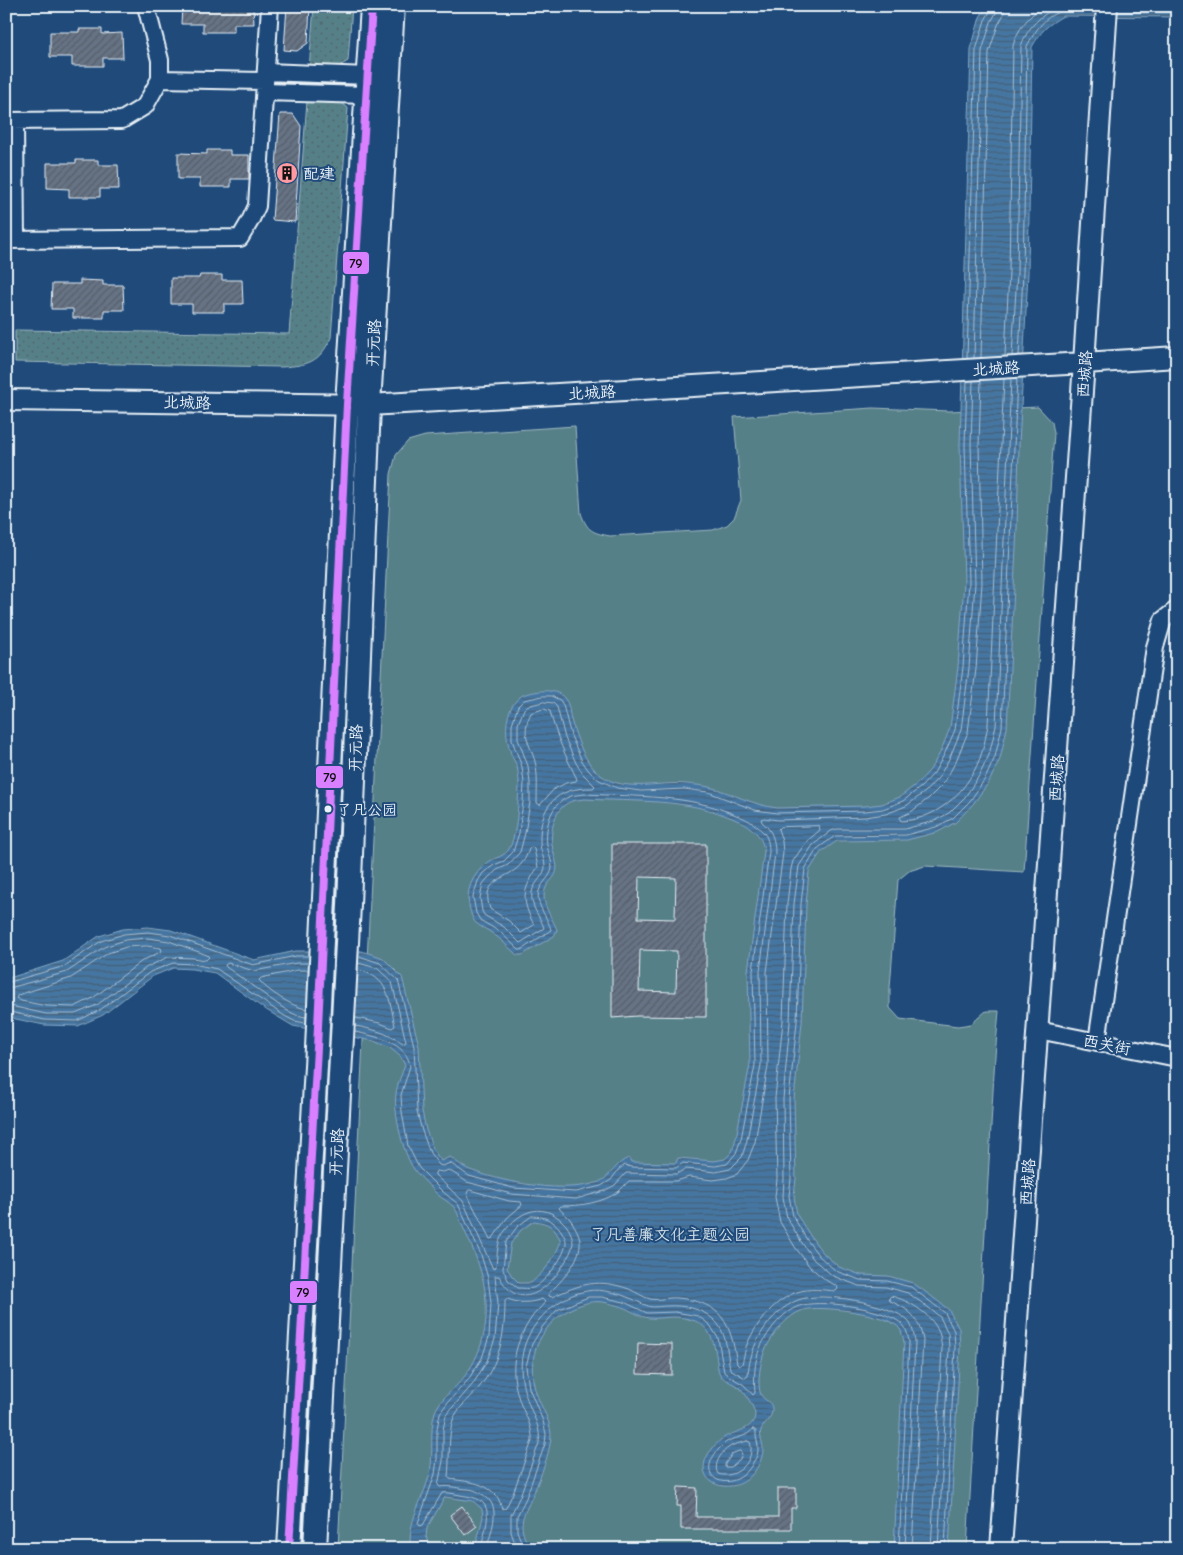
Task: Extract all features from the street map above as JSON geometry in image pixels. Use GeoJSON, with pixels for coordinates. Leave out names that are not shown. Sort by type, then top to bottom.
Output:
{"type":"FeatureCollection","features":[{"type":"Feature","properties":{"kind":"main road","name":"开元路"},"geometry":{"type":"LineString","coordinates":[[289,1549],[317,1048],[347,404],[372,6]]}},
{"type":"Feature","properties":{"kind":"main road","name":"开元路"},"geometry":{"type":"LineString","coordinates":[[315,1549],[342,1052],[370,405],[393,6]]}},
{"type":"Feature","properties":{"kind":"street"},"geometry":{"type":"LineString","coordinates":[[146,6],[160,60],[160,79],[145,106],[122,120],[11,121],[11,240],[240,238],[257,206],[270,6]]}},
{"type":"Feature","properties":{"kind":"street","name":"西城路"},"geometry":{"type":"LineString","coordinates":[[1001,1549],[1107,16]]}},
{"type":"Feature","properties":{"kind":"street"},"geometry":{"type":"LineString","coordinates":[[160,79],[367,86]]}},
{"type":"Feature","properties":{"kind":"street","name":"北城路"},"geometry":{"type":"LineString","coordinates":[[6,400],[370,405],[1177,357]]}},
{"type":"Feature","properties":{"kind":"street"},"geometry":{"type":"LineString","coordinates":[[1097,1042],[1156,647],[1163,620],[1177,609]]}},
{"type":"Feature","properties":{"kind":"street","name":"西关街"},"geometry":{"type":"LineString","coordinates":[[1038,1030],[1177,1058]]}},
{"type":"Feature","properties":{"kind":"green space"},"geometry":{"type":"Polygon","coordinates":[[[314,6],[352,6],[348,61],[339,66],[309,69],[314,6]]]}},
{"type":"Feature","properties":{"kind":"green space"},"geometry":{"type":"Polygon","coordinates":[[[307,101],[342,103],[348,108],[331,338],[317,358],[306,364],[282,367],[15,362],[15,330],[289,334],[307,101]]]}},
{"type":"Feature","properties":{"kind":"green space","name":"了凡善廉文化主题公园"},"geometry":{"type":"Polygon","coordinates":[[[1038,407],[1052,422],[1054,433],[1024,872],[925,866],[909,871],[898,880],[890,988],[890,1008],[900,1019],[958,1026],[971,1024],[986,1011],[999,1011],[967,1549],[338,1549],[391,474],[396,455],[408,441],[425,436],[575,426],[581,513],[591,530],[610,536],[713,530],[727,525],[734,518],[741,500],[734,417],[873,408],[949,411],[1038,407]]]}},
{"type":"Feature","properties":{"kind":"water"},"geometry":{"type":"Polygon","coordinates":[[[987,6],[1177,6],[1177,17],[1063,16],[1045,29],[1032,47],[1028,273],[1019,445],[1017,527],[1007,728],[1000,759],[989,782],[973,804],[956,822],[938,832],[907,840],[837,841],[821,852],[809,871],[802,1022],[794,1099],[796,1179],[794,1196],[797,1215],[823,1253],[839,1267],[861,1275],[888,1276],[913,1283],[949,1310],[959,1329],[960,1347],[949,1549],[894,1549],[904,1342],[900,1329],[893,1323],[869,1315],[824,1309],[803,1310],[791,1316],[769,1342],[761,1364],[759,1378],[761,1395],[771,1404],[772,1412],[761,1430],[760,1435],[763,1449],[761,1460],[755,1471],[746,1480],[736,1485],[728,1486],[714,1483],[709,1479],[705,1474],[705,1461],[718,1442],[751,1424],[755,1414],[743,1391],[720,1374],[715,1349],[708,1331],[704,1326],[690,1319],[646,1317],[605,1302],[589,1302],[568,1310],[549,1326],[536,1347],[533,1359],[534,1385],[548,1421],[551,1436],[545,1465],[523,1519],[523,1532],[529,1549],[475,1549],[483,1517],[482,1509],[473,1501],[445,1497],[427,1528],[426,1537],[434,1549],[411,1549],[410,1539],[413,1519],[430,1472],[432,1427],[435,1412],[442,1400],[466,1374],[477,1356],[484,1335],[486,1302],[484,1282],[478,1263],[456,1211],[417,1173],[404,1147],[396,1112],[397,1087],[405,1065],[400,1056],[390,1048],[374,1041],[293,1026],[263,1008],[215,973],[173,968],[153,976],[103,1015],[78,1026],[44,1025],[6,1015],[6,979],[63,961],[99,936],[123,929],[148,927],[171,930],[254,960],[296,951],[361,951],[383,958],[402,977],[419,1046],[422,1111],[426,1130],[434,1151],[441,1161],[450,1157],[470,1170],[519,1183],[536,1186],[570,1187],[599,1182],[607,1177],[624,1160],[629,1158],[631,1162],[676,1163],[678,1158],[714,1161],[725,1159],[732,1152],[736,1138],[750,1064],[748,971],[764,852],[761,840],[754,830],[732,818],[696,807],[678,804],[585,799],[568,803],[558,812],[552,828],[557,868],[555,875],[545,890],[544,896],[546,908],[557,930],[554,936],[522,955],[517,955],[495,935],[476,923],[471,912],[468,892],[478,872],[490,861],[505,853],[513,839],[516,826],[519,780],[517,767],[508,743],[507,722],[515,702],[527,694],[541,691],[554,692],[567,701],[571,720],[582,751],[596,771],[612,781],[632,785],[676,783],[704,786],[777,808],[882,804],[900,797],[918,783],[930,770],[940,753],[950,728],[958,667],[964,582],[960,445],[971,49],[980,17],[987,6]],[[534,1221],[521,1230],[511,1243],[507,1268],[519,1283],[531,1283],[541,1274],[549,1264],[561,1241],[551,1226],[534,1221]]]}},
{"type":"Feature","properties":{"kind":"building"},"geometry":{"type":"Polygon","coordinates":[[[182,6],[253,6],[254,24],[234,24],[234,32],[203,32],[203,24],[181,24],[182,6]]]}},
{"type":"Feature","properties":{"kind":"building"},"geometry":{"type":"Polygon","coordinates":[[[287,6],[310,6],[308,43],[297,51],[284,50],[287,6]]]}},
{"type":"Feature","properties":{"kind":"building"},"geometry":{"type":"Polygon","coordinates":[[[79,29],[102,29],[102,34],[122,33],[123,58],[103,58],[103,66],[72,66],[72,57],[50,57],[50,32],[79,32],[79,29]]]}},
{"type":"Feature","properties":{"kind":"building","name":"配建"},"geometry":{"type":"Polygon","coordinates":[[[280,114],[293,114],[301,126],[295,222],[272,220],[280,114]]]}},
{"type":"Feature","properties":{"kind":"building"},"geometry":{"type":"Polygon","coordinates":[[[207,150],[230,150],[230,155],[249,155],[249,179],[231,179],[231,187],[200,187],[200,179],[178,179],[178,153],[207,154],[207,150]]]}},
{"type":"Feature","properties":{"kind":"building"},"geometry":{"type":"Polygon","coordinates":[[[76,160],[98,160],[98,165],[118,165],[119,189],[100,189],[100,197],[69,197],[69,189],[47,188],[47,163],[76,163],[76,160]]]}},
{"type":"Feature","properties":{"kind":"building"},"geometry":{"type":"Polygon","coordinates":[[[200,275],[222,275],[222,280],[242,280],[243,304],[224,304],[224,312],[192,312],[192,304],[171,304],[171,278],[199,278],[200,275]]]}},
{"type":"Feature","properties":{"kind":"building"},"geometry":{"type":"Polygon","coordinates":[[[80,280],[103,281],[103,285],[123,285],[124,310],[104,310],[104,318],[73,318],[73,309],[51,309],[52,284],[80,284],[80,280]]]}},
{"type":"Feature","properties":{"kind":"building"},"geometry":{"type":"Polygon","coordinates":[[[612,844],[706,844],[706,1017],[637,1016],[612,1018],[612,844]],[[639,877],[638,918],[675,919],[676,878],[639,877]],[[640,950],[639,991],[676,992],[677,951],[640,950]]]}},
{"type":"Feature","properties":{"kind":"building"},"geometry":{"type":"Polygon","coordinates":[[[638,1343],[672,1344],[672,1375],[637,1374],[638,1343]]]}},
{"type":"Feature","properties":{"kind":"building"},"geometry":{"type":"Polygon","coordinates":[[[678,1487],[697,1488],[696,1517],[778,1517],[778,1488],[796,1488],[796,1508],[791,1508],[791,1529],[681,1529],[681,1506],[677,1506],[678,1487]]]}},
{"type":"Feature","properties":{"kind":"building"},"geometry":{"type":"Polygon","coordinates":[[[462,1506],[477,1526],[465,1535],[450,1515],[462,1506]]]}},
{"type":"Feature","properties":{"kind":"transit line","name":"79"},"geometry":{"type":"LineString","coordinates":[[289,1549],[317,1048],[347,404],[372,6]]}},
{"type":"Feature","properties":{"kind":"place","name":"配建"},"geometry":{"type":"Point","coordinates":[287,173]}},
{"type":"Feature","properties":{"kind":"place","name":"了凡公园"},"geometry":{"type":"Point","coordinates":[328,809]}}]}
